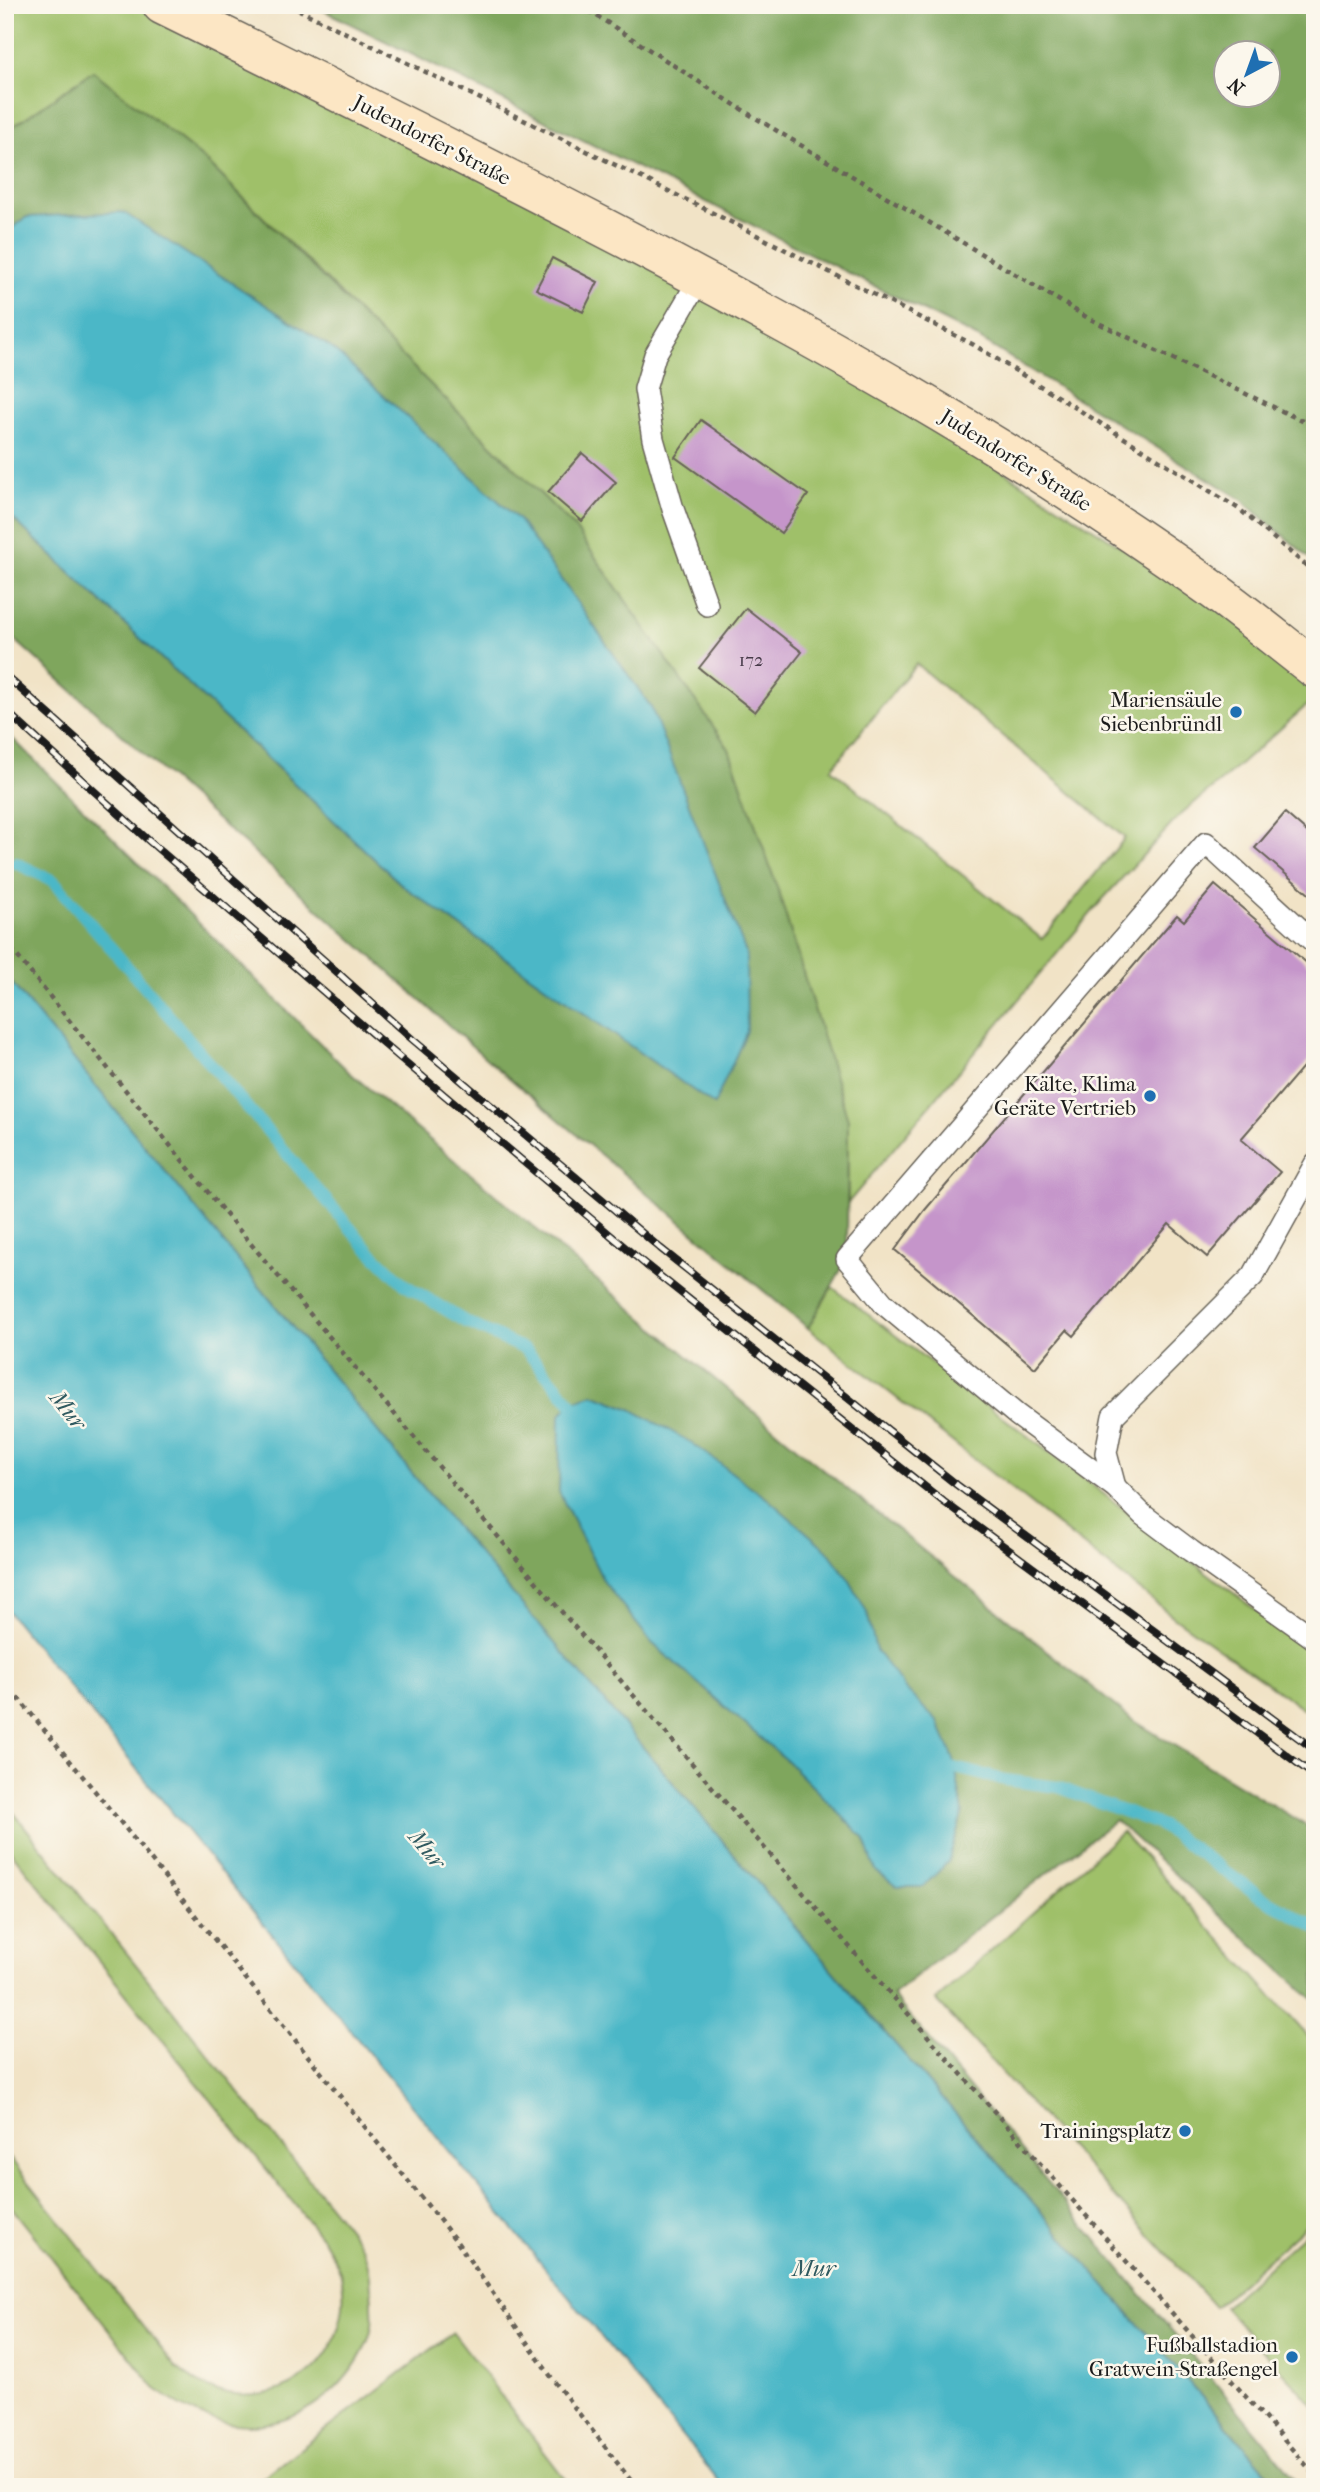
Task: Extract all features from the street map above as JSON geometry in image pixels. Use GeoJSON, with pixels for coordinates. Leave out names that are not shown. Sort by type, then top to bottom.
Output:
{"type":"FeatureCollection","features":[{"type":"Feature","properties":{"kind":"main road","name":"Judendorfer Straße"},"geometry":{"type":"LineString","coordinates":[[162,5],[458,152],[701,278],[894,383],[1077,498],[1211,588],[1314,669]]}},
{"type":"Feature","properties":{"kind":"lane"},"geometry":{"type":"LineString","coordinates":[[701,278],[655,355],[645,390],[653,439],[673,509],[707,605]]}},
{"type":"Feature","properties":{"kind":"lane"},"geometry":{"type":"LineString","coordinates":[[1315,943],[1206,843],[847,1259],[884,1304],[1017,1415],[1115,1487],[1162,1530],[1315,1639]]}},
{"type":"Feature","properties":{"kind":"lane"},"geometry":{"type":"LineString","coordinates":[[1115,1487],[1106,1453],[1113,1416],[1253,1276],[1315,1164]]}},
{"type":"Feature","properties":{"kind":"path"},"geometry":{"type":"LineString","coordinates":[[289,5],[695,204],[974,345],[1240,509],[1315,573]]}},
{"type":"Feature","properties":{"kind":"path"},"geometry":{"type":"LineString","coordinates":[[580,5],[749,114],[1088,318],[1315,427]]}},
{"type":"Feature","properties":{"kind":"path"},"geometry":{"type":"LineString","coordinates":[[5,941],[224,1212],[568,1618],[866,1966],[1315,2475]]}},
{"type":"Feature","properties":{"kind":"path"},"geometry":{"type":"LineString","coordinates":[[5,1682],[457,2242],[554,2381],[636,2487]]}},
{"type":"Feature","properties":{"kind":"green space"},"geometry":{"type":"Polygon","coordinates":[[[5,5],[162,5],[700,278],[1315,670],[1315,698],[1182,813],[1102,900],[848,1203],[848,1120],[342,295],[204,159],[93,72],[5,132],[5,5]],[[916,664],[831,769],[1042,939],[1125,838],[916,664]]]}},
{"type":"Feature","properties":{"kind":"green space"},"geometry":{"type":"Polygon","coordinates":[[[313,5],[1315,5],[1315,563],[1241,499],[978,338],[313,5]]]}},
{"type":"Feature","properties":{"kind":"green space"},"geometry":{"type":"Polygon","coordinates":[[[93,71],[204,159],[575,528],[729,749],[777,887],[848,1120],[847,1259],[808,1328],[490,1062],[5,631],[5,511],[403,886],[714,1104],[27,217],[5,233],[5,132],[93,71]]]}},
{"type":"Feature","properties":{"kind":"green space"},"geometry":{"type":"Polygon","coordinates":[[[5,731],[349,1072],[803,1453],[1131,1719],[1315,1831],[1315,2001],[1115,1820],[892,1995],[1302,2487],[1280,2487],[869,2014],[446,1515],[5,975],[5,731]]]}},
{"type":"Feature","properties":{"kind":"green space"},"geometry":{"type":"Polygon","coordinates":[[[832,1287],[1315,1655],[1315,1717],[1175,1618],[808,1328],[832,1287]]]}},
{"type":"Feature","properties":{"kind":"green space"},"geometry":{"type":"Polygon","coordinates":[[[5,1802],[363,2250],[369,2269],[372,2303],[372,2325],[367,2342],[353,2368],[335,2389],[292,2417],[246,2425],[222,2422],[199,2415],[155,2388],[5,2199],[5,2152],[176,2367],[208,2388],[245,2396],[282,2389],[313,2369],[326,2355],[335,2338],[343,2307],[343,2283],[338,2266],[324,2241],[5,1844],[5,1802]]]}},
{"type":"Feature","properties":{"kind":"green space","name":"Trainingsplatz"},"geometry":{"type":"Polygon","coordinates":[[[1122,1832],[1315,2044],[1315,2217],[1215,2307],[936,2000],[1122,1832]]]}},
{"type":"Feature","properties":{"kind":"green space","name":"Fußballstadion Gratwein-Straßengel"},"geometry":{"type":"Polygon","coordinates":[[[1315,2224],[1315,2407],[1224,2307],[1315,2224]]]}},
{"type":"Feature","properties":{"kind":"green space"},"geometry":{"type":"Polygon","coordinates":[[[453,2333],[571,2487],[250,2487],[453,2333]]]}},
{"type":"Feature","properties":{"kind":"water"},"geometry":{"type":"Polygon","coordinates":[[[123,212],[333,349],[519,520],[651,707],[746,953],[747,1031],[714,1105],[403,886],[5,511],[5,233],[27,217],[123,212]]]}},
{"type":"Feature","properties":{"kind":"water","name":"Mur"},"geometry":{"type":"Polygon","coordinates":[[[5,975],[446,1515],[869,2014],[1280,2487],[724,2487],[5,1608],[5,975]]]}},
{"type":"Feature","properties":{"kind":"water"},"geometry":{"type":"Polygon","coordinates":[[[593,1394],[631,1409],[692,1443],[769,1500],[827,1550],[850,1581],[867,1612],[876,1650],[906,1690],[938,1722],[954,1759],[963,1812],[948,1862],[923,1887],[897,1887],[876,1871],[864,1838],[788,1762],[652,1643],[604,1582],[559,1492],[560,1415],[571,1403],[593,1394]]]}},
{"type":"Feature","properties":{"kind":"building"},"geometry":{"type":"Polygon","coordinates":[[[552,258],[598,282],[583,312],[536,289],[552,258]]]}},
{"type":"Feature","properties":{"kind":"building"},"geometry":{"type":"Polygon","coordinates":[[[701,420],[808,495],[781,533],[675,457],[701,420]]]}},
{"type":"Feature","properties":{"kind":"building"},"geometry":{"type":"Polygon","coordinates":[[[582,453],[616,482],[582,521],[548,492],[582,453]]]}},
{"type":"Feature","properties":{"kind":"building"},"geometry":{"type":"Polygon","coordinates":[[[746,608],[802,652],[755,712],[699,668],[746,608]]]}},
{"type":"Feature","properties":{"kind":"building"},"geometry":{"type":"Polygon","coordinates":[[[1285,813],[1315,839],[1315,899],[1255,848],[1285,813]]]}},
{"type":"Feature","properties":{"kind":"building","name":"Kälte, Klima Geräte Vertrieb"},"geometry":{"type":"Polygon","coordinates":[[[1215,885],[1315,970],[1315,1053],[1241,1139],[1280,1172],[1207,1257],[1169,1224],[1074,1336],[1067,1330],[1035,1368],[895,1250],[925,1210],[1177,915],[1184,921],[1215,885]]]}},
{"type":"Feature","properties":{"kind":"waterway"},"geometry":{"type":"LineString","coordinates":[[16,863],[54,881],[368,1249],[405,1285],[466,1322],[526,1350],[579,1415]]}},
{"type":"Feature","properties":{"kind":"waterway"},"geometry":{"type":"LineString","coordinates":[[942,1765],[1005,1780],[1058,1787],[1160,1825],[1258,1895],[1315,1927]]}},
{"type":"Feature","properties":{"kind":"railway"},"geometry":{"type":"LineString","coordinates":[[5,675],[412,1039],[660,1248],[957,1485],[1315,1750]]}},
{"type":"Feature","properties":{"kind":"railway"},"geometry":{"type":"LineString","coordinates":[[5,710],[148,840],[646,1265],[944,1502],[1315,1776]]}},
{"type":"Feature","properties":{"kind":"place","name":"Mariensäule Siebenbründl"},"geometry":{"type":"Point","coordinates":[1236,712]}},
{"type":"Feature","properties":{"kind":"place","name":"Kälte, Klima Geräte Vertrieb"},"geometry":{"type":"Point","coordinates":[1150,1096]}},
{"type":"Feature","properties":{"kind":"place","name":"Trainingsplatz"},"geometry":{"type":"Point","coordinates":[1185,2131]}},
{"type":"Feature","properties":{"kind":"place","name":"Fußballstadion Gratwein-Straßengel"},"geometry":{"type":"Point","coordinates":[1292,2357]}}]}
